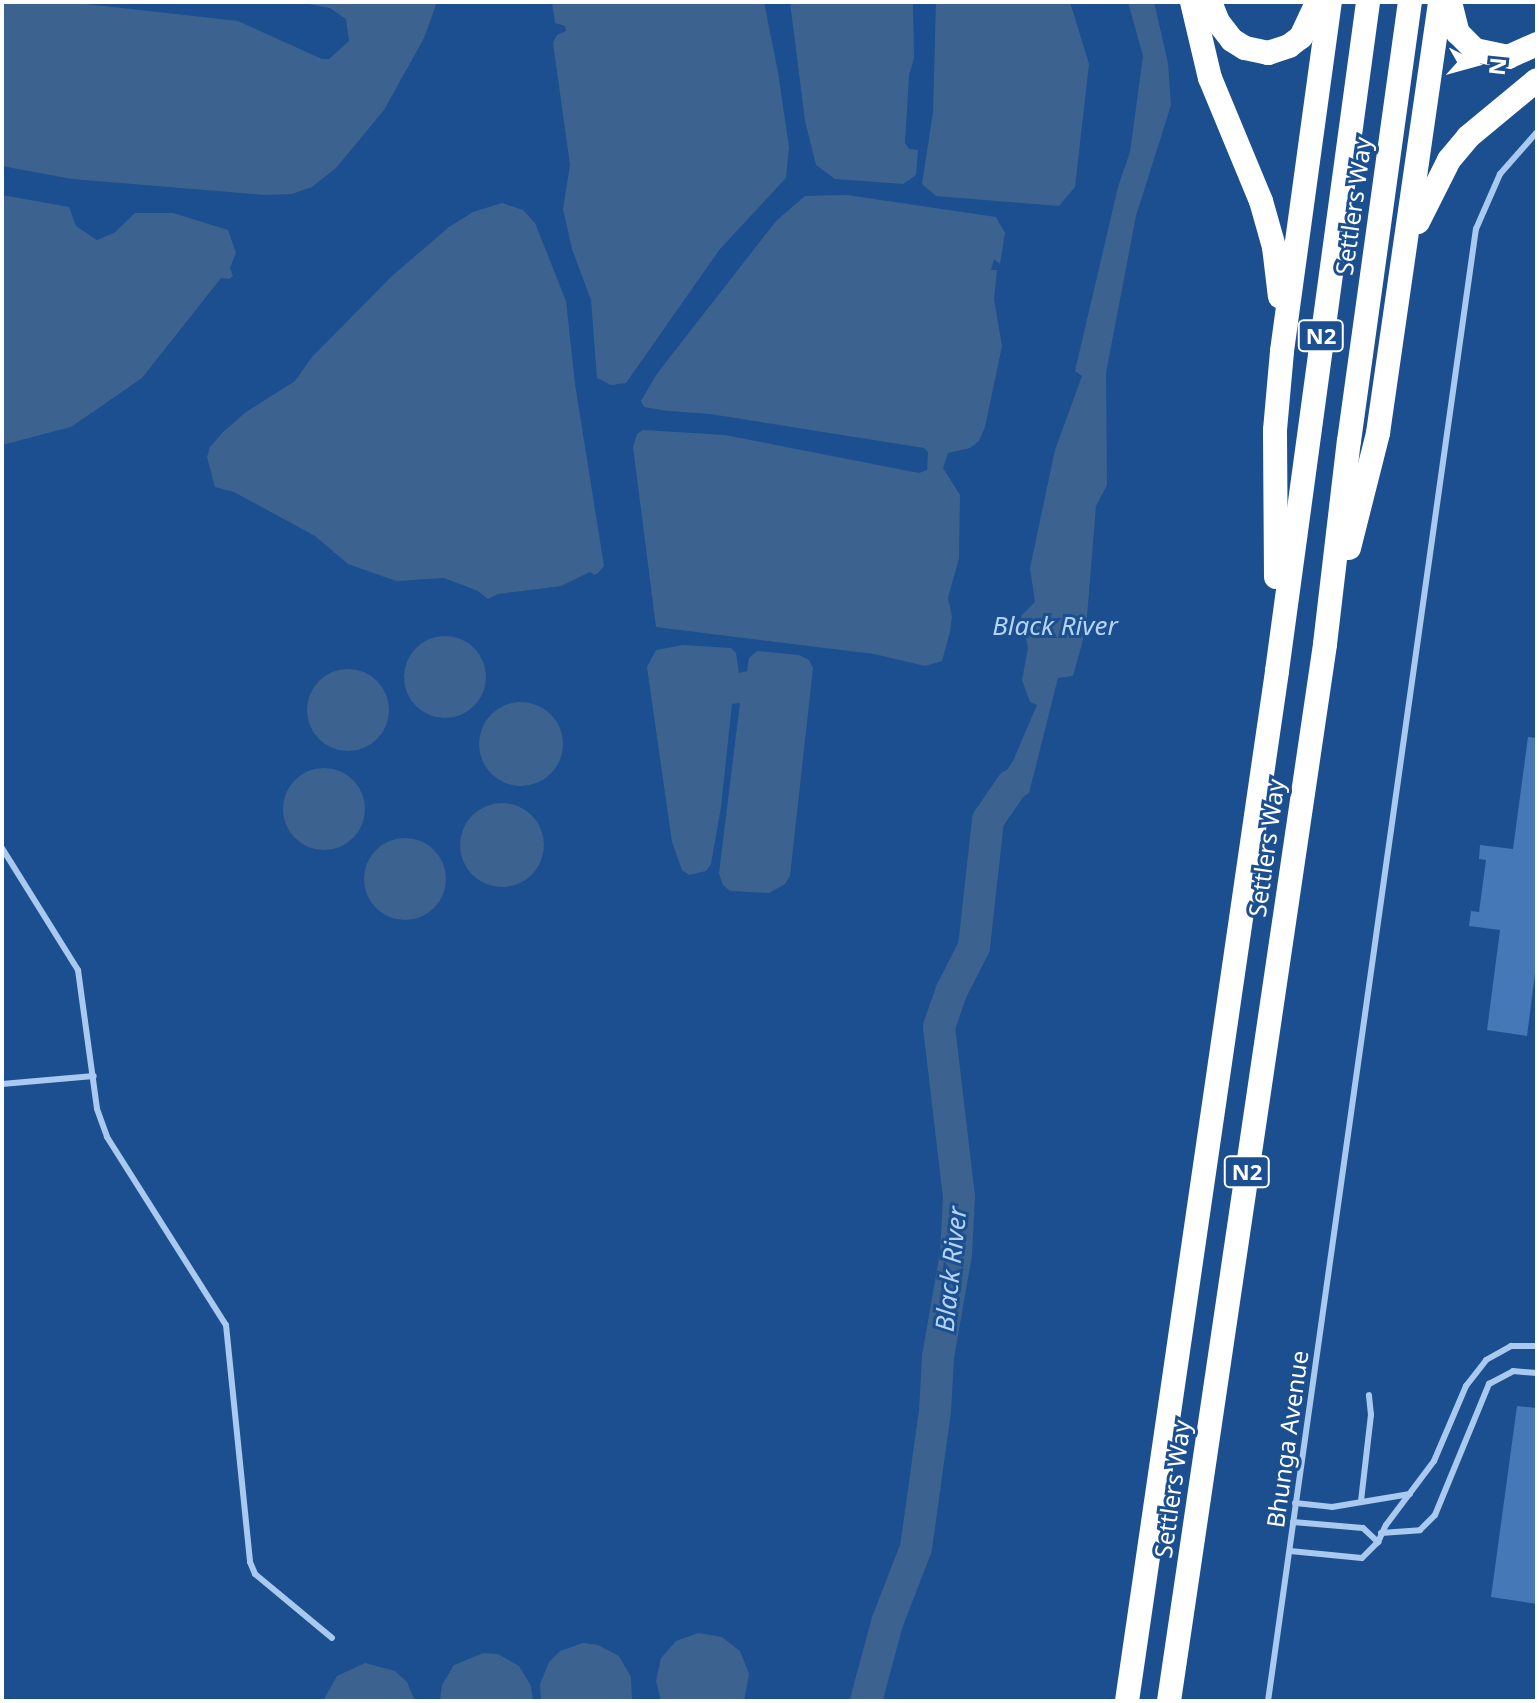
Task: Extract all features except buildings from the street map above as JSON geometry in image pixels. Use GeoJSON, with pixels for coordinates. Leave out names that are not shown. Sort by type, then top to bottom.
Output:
{"type":"FeatureCollection","features":[{"type":"Feature","properties":{"kind":"highway"},"geometry":{"type":"LineString","coordinates":[[1192,2],[1210,78],[1261,201],[1274,247],[1282,351]]}},
{"type":"Feature","properties":{"kind":"highway"},"geometry":{"type":"LineString","coordinates":[[1210,2],[1227,36],[1245,48],[1268,53],[1289,46],[1301,37],[1317,2]]}},
{"type":"Feature","properties":{"kind":"highway"},"geometry":{"type":"LineString","coordinates":[[1277,671],[1275,430],[1282,351],[1330,2]]}},
{"type":"Feature","properties":{"kind":"highway","name":"Settlers Way"},"geometry":{"type":"LineString","coordinates":[[1127,1701],[1277,671],[1368,2]]}},
{"type":"Feature","properties":{"kind":"highway","name":"Settlers Way"},"geometry":{"type":"LineString","coordinates":[[1169,1701],[1325,644],[1349,441],[1410,2]]}},
{"type":"Feature","properties":{"kind":"highway"},"geometry":{"type":"LineString","coordinates":[[1325,644],[1378,433],[1440,2]]}},
{"type":"Feature","properties":{"kind":"highway"},"geometry":{"type":"LineString","coordinates":[[1450,2],[1458,33],[1475,50],[1508,57],[1537,44]]}},
{"type":"Feature","properties":{"kind":"highway"},"geometry":{"type":"LineString","coordinates":[[1401,272],[1422,211],[1449,160],[1468,137],[1537,80]]}},
{"type":"Feature","properties":{"kind":"lane","name":"Bhunga Avenue"},"geometry":{"type":"LineString","coordinates":[[1268,1701],[1476,229],[1500,174],[1537,132]]}},
{"type":"Feature","properties":{"kind":"lane"},"geometry":{"type":"LineString","coordinates":[[2,848],[78,970],[97,1109],[107,1137],[226,1325],[250,1562],[255,1574],[332,1638]]}},
{"type":"Feature","properties":{"kind":"lane"},"geometry":{"type":"LineString","coordinates":[[2,1084],[94,1076]]}},
{"type":"Feature","properties":{"kind":"lane"},"geometry":{"type":"LineString","coordinates":[[1290,1551],[1362,1558],[1378,1542],[1381,1533],[1434,1461],[1466,1386],[1486,1360],[1511,1346],[1537,1346]]}},
{"type":"Feature","properties":{"kind":"lane"},"geometry":{"type":"LineString","coordinates":[[1381,1533],[1420,1530],[1435,1515],[1489,1384],[1513,1371],[1537,1373]]}},
{"type":"Feature","properties":{"kind":"lane"},"geometry":{"type":"LineString","coordinates":[[1361,1501],[1371,1415],[1369,1395]]}},
{"type":"Feature","properties":{"kind":"lane"},"geometry":{"type":"LineString","coordinates":[[1295,1503],[1332,1507],[1411,1493]]}},
{"type":"Feature","properties":{"kind":"lane"},"geometry":{"type":"LineString","coordinates":[[1293,1522],[1363,1528],[1378,1542]]}},
{"type":"Feature","properties":{"kind":"water"},"geometry":{"type":"Polygon","coordinates":[[[2,2],[68,2],[238,21],[322,59],[329,59],[349,41],[346,19],[330,8],[296,2],[437,2],[424,38],[384,110],[336,168],[312,187],[292,194],[265,195],[72,179],[2,166],[2,2]]]}},
{"type":"Feature","properties":{"kind":"water"},"geometry":{"type":"Polygon","coordinates":[[[552,2],[764,2],[778,72],[789,147],[786,178],[720,249],[626,383],[611,385],[597,378],[591,300],[572,249],[563,209],[570,165],[553,43],[557,35],[566,31],[565,26],[555,23],[552,2]]]}},
{"type":"Feature","properties":{"kind":"water"},"geometry":{"type":"Polygon","coordinates":[[[790,2],[913,2],[914,58],[909,76],[905,143],[909,149],[918,150],[916,175],[903,184],[835,179],[816,165],[805,121],[790,2]]]}},
{"type":"Feature","properties":{"kind":"water"},"geometry":{"type":"Polygon","coordinates":[[[936,2],[1070,2],[1089,64],[1075,187],[1059,206],[936,196],[922,184],[933,112],[936,2]]]}},
{"type":"Feature","properties":{"kind":"water","name":"Black River"},"geometry":{"type":"Polygon","coordinates":[[[1128,2],[1154,2],[1168,63],[1171,105],[1136,216],[1106,373],[1107,485],[1096,506],[1086,629],[1073,676],[1058,678],[1029,793],[988,820],[982,807],[1013,761],[1037,705],[1030,702],[1022,680],[1028,648],[1021,616],[1035,602],[1030,568],[1055,450],[1082,376],[1075,371],[1118,187],[1130,152],[1143,56],[1128,2]]]}},
{"type":"Feature","properties":{"kind":"water"},"geometry":{"type":"Polygon","coordinates":[[[2,195],[69,207],[76,226],[97,240],[114,233],[135,213],[173,213],[228,230],[236,253],[230,268],[233,276],[221,278],[142,378],[71,427],[2,445],[2,195]]]}},
{"type":"Feature","properties":{"kind":"water"},"geometry":{"type":"Polygon","coordinates":[[[847,195],[996,217],[1005,233],[1000,264],[994,259],[991,270],[997,270],[994,299],[1002,346],[985,427],[979,441],[970,448],[948,453],[943,468],[960,495],[959,558],[948,598],[952,616],[950,632],[942,661],[925,666],[874,654],[656,627],[633,447],[637,434],[643,430],[725,435],[919,473],[927,470],[928,452],[924,448],[710,414],[668,411],[644,407],[641,401],[656,375],[776,221],[805,196],[847,195]]]}},
{"type":"Feature","properties":{"kind":"water"},"geometry":{"type":"Polygon","coordinates":[[[502,203],[523,210],[535,223],[566,301],[575,384],[604,566],[598,573],[594,575],[590,572],[561,586],[498,594],[488,599],[478,591],[444,578],[396,581],[348,564],[315,536],[234,492],[215,487],[207,457],[210,447],[223,432],[246,412],[295,381],[312,357],[392,276],[449,227],[473,212],[502,203]]]}},
{"type":"Feature","properties":{"kind":"water"},"geometry":{"type":"Polygon","coordinates":[[[437,636],[453,636],[468,643],[479,654],[486,677],[483,693],[474,706],[453,718],[437,718],[422,711],[411,700],[404,685],[404,669],[411,654],[422,643],[437,636]]]}},
{"type":"Feature","properties":{"kind":"water"},"geometry":{"type":"Polygon","coordinates":[[[683,645],[731,648],[736,653],[739,673],[747,671],[749,658],[757,651],[799,655],[809,660],[813,668],[790,876],[785,884],[769,893],[730,891],[723,885],[719,873],[740,703],[732,704],[721,807],[711,864],[706,871],[689,875],[682,870],[672,842],[647,667],[656,650],[683,645]]]}},
{"type":"Feature","properties":{"kind":"water"},"geometry":{"type":"Polygon","coordinates":[[[348,669],[364,672],[377,681],[386,694],[389,710],[386,726],[377,739],[364,748],[348,751],[332,748],[319,739],[310,726],[307,710],[310,694],[319,681],[332,672],[348,669]]]}},
{"type":"Feature","properties":{"kind":"water"},"geometry":{"type":"Polygon","coordinates":[[[521,702],[537,705],[551,714],[560,728],[563,744],[560,760],[551,774],[537,783],[521,786],[505,783],[491,774],[482,760],[479,744],[482,728],[491,714],[505,705],[521,702]]]}},
{"type":"Feature","properties":{"kind":"water"},"geometry":{"type":"Polygon","coordinates":[[[324,768],[340,771],[353,780],[362,793],[365,809],[362,825],[353,838],[340,847],[324,850],[308,847],[295,838],[286,825],[283,809],[286,793],[295,780],[308,771],[324,768]]]}},
{"type":"Feature","properties":{"kind":"water"},"geometry":{"type":"Polygon","coordinates":[[[502,803],[525,810],[537,822],[544,845],[537,868],[525,880],[502,887],[479,880],[467,868],[460,845],[467,822],[479,810],[502,803]]]}},
{"type":"Feature","properties":{"kind":"water"},"geometry":{"type":"Polygon","coordinates":[[[405,838],[421,841],[434,850],[443,863],[446,879],[443,895],[434,908],[421,917],[405,920],[389,917],[376,908],[367,895],[364,879],[367,863],[376,850],[389,841],[405,838]]]}},
{"type":"Feature","properties":{"kind":"water"},"geometry":{"type":"Polygon","coordinates":[[[698,1633],[722,1637],[740,1651],[749,1674],[744,1701],[661,1701],[656,1681],[661,1658],[676,1641],[698,1633]]]}},
{"type":"Feature","properties":{"kind":"water"},"geometry":{"type":"Polygon","coordinates":[[[583,1643],[598,1645],[619,1656],[631,1677],[632,1701],[541,1701],[540,1684],[549,1662],[560,1651],[583,1643]]]}},
{"type":"Feature","properties":{"kind":"water"},"geometry":{"type":"Polygon","coordinates":[[[483,1653],[498,1654],[519,1666],[531,1686],[533,1701],[440,1701],[442,1685],[454,1665],[483,1653]]]}},
{"type":"Feature","properties":{"kind":"water"},"geometry":{"type":"Polygon","coordinates":[[[365,1663],[395,1671],[407,1682],[415,1701],[323,1701],[337,1676],[365,1663]]]}},
{"type":"Feature","properties":{"kind":"waterway","name":"Black River"},"geometry":{"type":"LineString","coordinates":[[866,1701],[887,1623],[916,1548],[935,1411],[938,1357],[956,1254],[959,1197],[939,1027],[952,990],[974,947],[988,820],[1012,785]]}}]}
